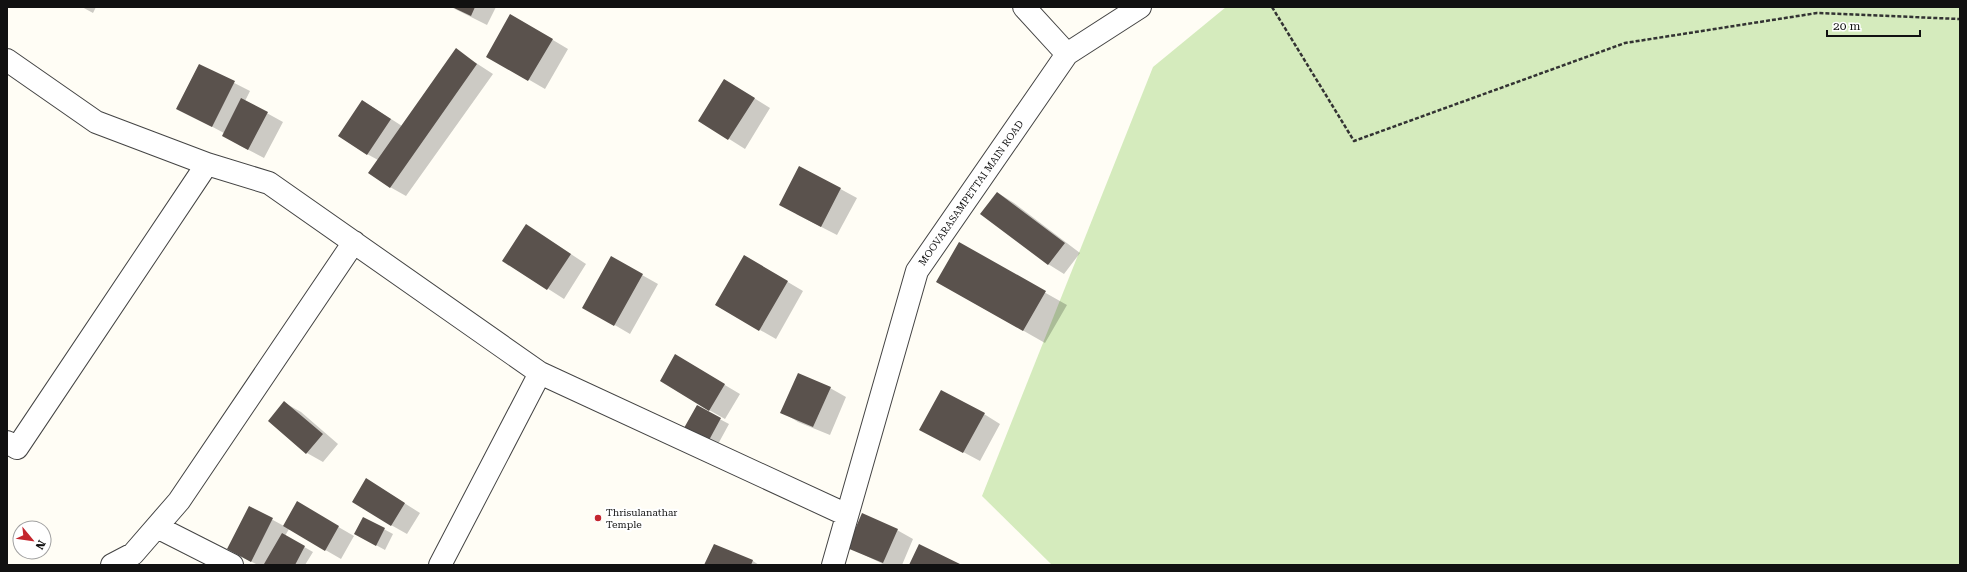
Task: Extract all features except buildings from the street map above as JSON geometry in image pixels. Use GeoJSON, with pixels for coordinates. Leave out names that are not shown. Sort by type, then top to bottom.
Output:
{"type":"FeatureCollection","features":[{"type":"Feature","properties":{"kind":"street"},"geometry":{"type":"LineString","coordinates":[[1024,7],[1067,54]]}},
{"type":"Feature","properties":{"kind":"street","name":"MOOVARASAMPETTAI MAIN ROAD"},"geometry":{"type":"LineString","coordinates":[[833,565],[917,271],[1067,54],[1140,7]]}},
{"type":"Feature","properties":{"kind":"street"},"geometry":{"type":"LineString","coordinates":[[7,60],[96,122],[207,164],[269,183],[540,373],[847,515]]}},
{"type":"Feature","properties":{"kind":"street"},"geometry":{"type":"LineString","coordinates":[[7,442],[17,448],[207,164]]}},
{"type":"Feature","properties":{"kind":"street"},"geometry":{"type":"LineString","coordinates":[[112,565],[133,554],[179,501],[354,242]]}},
{"type":"Feature","properties":{"kind":"street"},"geometry":{"type":"LineString","coordinates":[[440,565],[540,373]]}},
{"type":"Feature","properties":{"kind":"street"},"geometry":{"type":"LineString","coordinates":[[157,527],[232,565]]}},
{"type":"Feature","properties":{"kind":"path"},"geometry":{"type":"LineString","coordinates":[[1272,7],[1354,141],[1625,43],[1817,13],[1960,19]]}},
{"type":"Feature","properties":{"kind":"green space"},"geometry":{"type":"Polygon","coordinates":[[[1226,7],[1960,7],[1960,565],[1052,565],[982,496],[1153,67],[1226,7]]]}},
{"type":"Feature","properties":{"kind":"place","name":"Thrisulanathar Temple"},"geometry":{"type":"Point","coordinates":[598,518]}}]}
